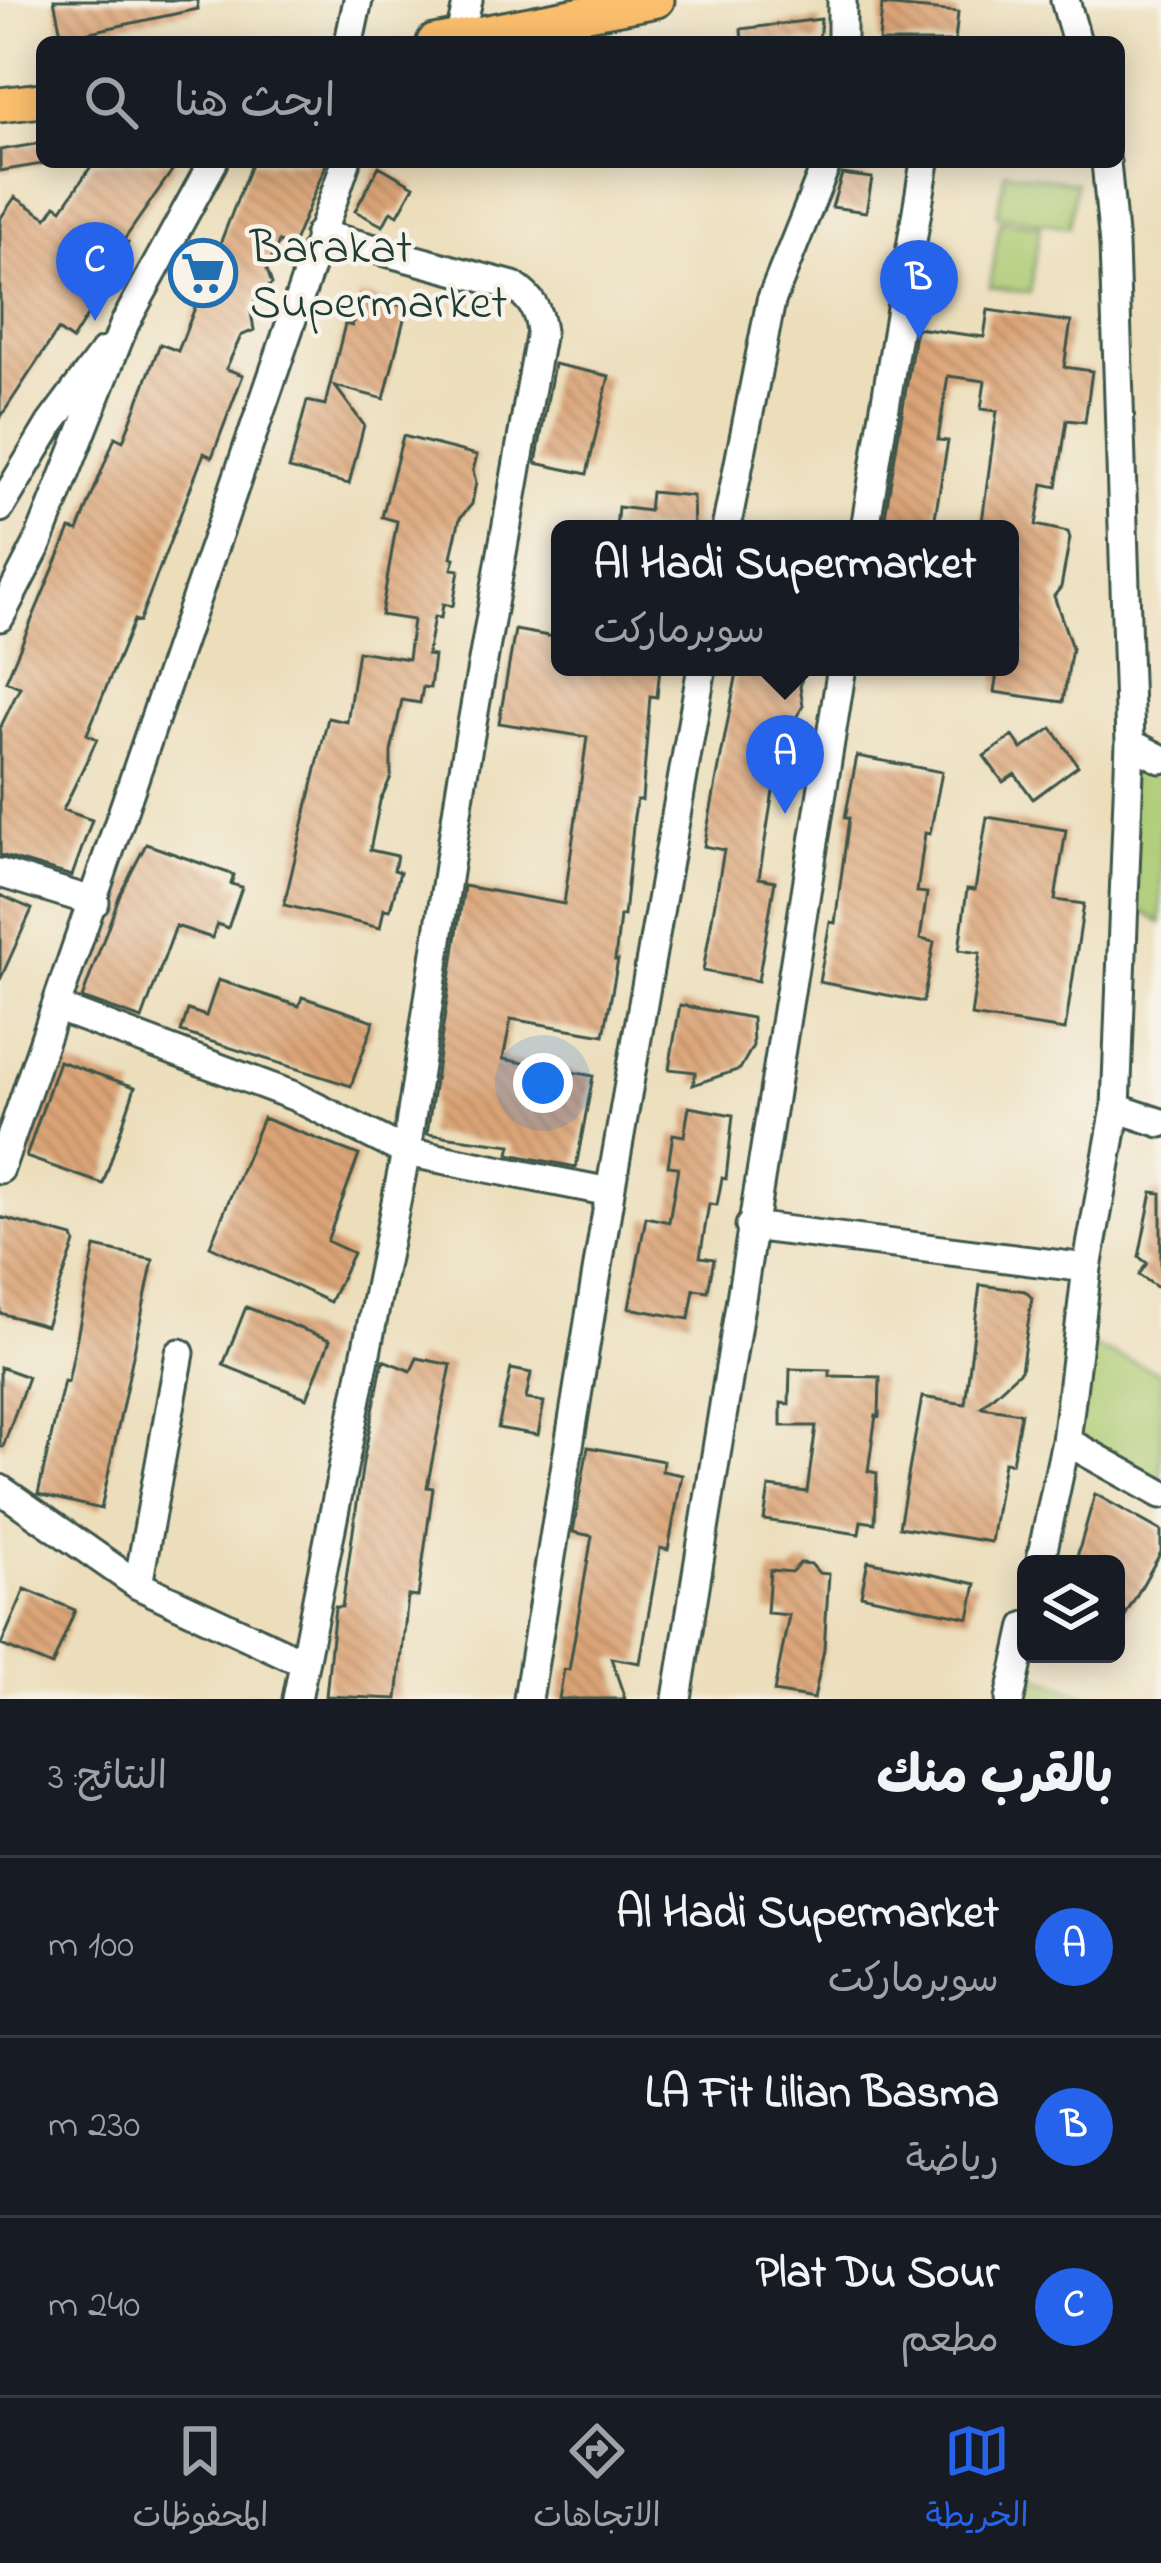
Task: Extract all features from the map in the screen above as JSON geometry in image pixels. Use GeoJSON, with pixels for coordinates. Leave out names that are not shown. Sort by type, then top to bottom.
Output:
{"type":"FeatureCollection","features":[{"type":"Feature","properties":{"kind":"main road"},"geometry":{"type":"LineString","coordinates":[[463,36],[657,0]]}},
{"type":"Feature","properties":{"kind":"main road"},"geometry":{"type":"LineString","coordinates":[[0,105],[36,101]]}},
{"type":"Feature","properties":{"kind":"street"},"geometry":{"type":"LineString","coordinates":[[350,36],[358,0]]}},
{"type":"Feature","properties":{"kind":"street"},"geometry":{"type":"LineString","coordinates":[[449,36],[469,0]]}},
{"type":"Feature","properties":{"kind":"street"},"geometry":{"type":"LineString","coordinates":[[842,0],[842,36]]}},
{"type":"Feature","properties":{"kind":"street"},"geometry":{"type":"LineString","coordinates":[[1065,0],[1075,36]]}},
{"type":"Feature","properties":{"kind":"street"},"geometry":{"type":"LineString","coordinates":[[0,617],[37,545],[125,323],[210,168]]}},
{"type":"Feature","properties":{"kind":"street"},"geometry":{"type":"LineString","coordinates":[[0,1169],[344,168]]}},
{"type":"Feature","properties":{"kind":"street"},"geometry":{"type":"LineString","coordinates":[[728,520],[771,301],[825,168]]}},
{"type":"Feature","properties":{"kind":"street"},"geometry":{"type":"LineString","coordinates":[[866,520],[924,168]]}},
{"type":"Feature","properties":{"kind":"street"},"geometry":{"type":"LineString","coordinates":[[1042,1555],[1066,1441],[1087,1268],[1116,1108],[1130,743],[1114,245],[1107,168]]}},
{"type":"Feature","properties":{"kind":"street"},"geometry":{"type":"LineString","coordinates":[[297,1699],[406,1152],[461,786],[541,331],[528,296],[513,286],[319,234]]}},
{"type":"Feature","properties":{"kind":"street"},"geometry":{"type":"LineString","coordinates":[[0,508],[51,423],[125,323]]}},
{"type":"Feature","properties":{"kind":"street"},"geometry":{"type":"LineString","coordinates":[[528,1699],[700,676]]}},
{"type":"Feature","properties":{"kind":"street"},"geometry":{"type":"LineString","coordinates":[[677,1699],[841,676]]}},
{"type":"Feature","properties":{"kind":"street"},"geometry":{"type":"LineString","coordinates":[[1130,743],[1161,758]]}},
{"type":"Feature","properties":{"kind":"street"},"geometry":{"type":"LineString","coordinates":[[0,873],[95,902]]}},
{"type":"Feature","properties":{"kind":"street"},"geometry":{"type":"LineString","coordinates":[[56,1006],[294,1096],[406,1152],[610,1192]]}},
{"type":"Feature","properties":{"kind":"street"},"geometry":{"type":"LineString","coordinates":[[1116,1108],[1161,1123]]}},
{"type":"Feature","properties":{"kind":"street"},"geometry":{"type":"LineString","coordinates":[[750,1226],[1087,1268]]}},
{"type":"Feature","properties":{"kind":"street"},"geometry":{"type":"LineString","coordinates":[[138,1585],[180,1353]]}},
{"type":"Feature","properties":{"kind":"street"},"geometry":{"type":"LineString","coordinates":[[1066,1441],[1161,1494]]}},
{"type":"Feature","properties":{"kind":"street"},"geometry":{"type":"LineString","coordinates":[[0,1489],[138,1585],[303,1662]]}},
{"type":"Feature","properties":{"kind":"street"},"geometry":{"type":"LineString","coordinates":[[1010,1699],[1018,1663]]}},
{"type":"Feature","properties":{"kind":"green space"},"geometry":{"type":"Polygon","coordinates":[[[1005,171],[1076,183],[1069,227],[997,215],[1005,171]]]}},
{"type":"Feature","properties":{"kind":"green space"},"geometry":{"type":"Polygon","coordinates":[[[1000,221],[1040,226],[1030,293],[990,287],[1000,221]]]}},
{"type":"Feature","properties":{"kind":"green space"},"geometry":{"type":"Polygon","coordinates":[[[1130,743],[1161,759],[1161,923],[1125,901],[1130,743]]]}},
{"type":"Feature","properties":{"kind":"green space"},"geometry":{"type":"Polygon","coordinates":[[[1078,1341],[1161,1373],[1161,1494],[1066,1441],[1078,1341]]]}},
{"type":"Feature","properties":{"kind":"green space"},"geometry":{"type":"Polygon","coordinates":[[[1017,1668],[1094,1699],[1009,1699],[1017,1668]]]}},
{"type":"Feature","properties":{"kind":"building"},"geometry":{"type":"Polygon","coordinates":[[[54,0],[197,0],[198,9],[62,36],[54,0]]]}},
{"type":"Feature","properties":{"kind":"building"},"geometry":{"type":"Polygon","coordinates":[[[882,5],[958,12],[956,36],[879,36],[882,5]]]}},
{"type":"Feature","properties":{"kind":"building"},"geometry":{"type":"Polygon","coordinates":[[[821,19],[820,36],[742,36],[741,29],[821,19]]]}},
{"type":"Feature","properties":{"kind":"building"},"geometry":{"type":"Polygon","coordinates":[[[36,144],[36,165],[0,171],[0,150],[36,144]]]}},
{"type":"Feature","properties":{"kind":"building"},"geometry":{"type":"Polygon","coordinates":[[[90,168],[174,168],[124,240],[128,243],[87,305],[92,308],[72,340],[58,330],[0,418],[0,219],[15,197],[47,218],[56,205],[62,209],[90,168]]]}},
{"type":"Feature","properties":{"kind":"building"},"geometry":{"type":"Polygon","coordinates":[[[250,168],[325,168],[292,247],[279,242],[267,270],[272,284],[257,296],[251,312],[254,330],[241,336],[226,369],[243,375],[212,457],[204,453],[139,622],[134,620],[87,734],[97,739],[63,810],[92,820],[72,876],[0,855],[0,728],[20,687],[6,681],[70,529],[78,531],[115,437],[123,441],[160,344],[178,351],[250,168]]]}},
{"type":"Feature","properties":{"kind":"building"},"geometry":{"type":"Polygon","coordinates":[[[378,168],[414,186],[398,215],[391,211],[383,226],[355,211],[378,168]]]}},
{"type":"Feature","properties":{"kind":"building"},"geometry":{"type":"Polygon","coordinates":[[[842,174],[872,178],[866,212],[832,207],[842,174]]]}},
{"type":"Feature","properties":{"kind":"building"},"geometry":{"type":"Polygon","coordinates":[[[360,295],[407,307],[384,399],[335,386],[364,425],[349,484],[289,469],[307,401],[325,405],[345,324],[352,326],[360,295]]]}},
{"type":"Feature","properties":{"kind":"building"},"geometry":{"type":"Polygon","coordinates":[[[988,310],[1071,322],[1064,367],[1092,371],[1085,422],[1067,420],[1057,487],[1043,484],[1036,525],[1068,532],[1070,538],[1061,587],[1054,596],[1072,648],[1063,702],[994,692],[997,676],[1019,676],[1019,520],[982,520],[997,411],[981,409],[985,381],[948,376],[938,440],[948,441],[935,520],[884,520],[916,328],[984,337],[988,310]]]}},
{"type":"Feature","properties":{"kind":"building"},"geometry":{"type":"Polygon","coordinates":[[[554,364],[609,376],[587,474],[536,463],[554,364]]]}},
{"type":"Feature","properties":{"kind":"building"},"geometry":{"type":"Polygon","coordinates":[[[403,436],[477,455],[476,482],[472,504],[460,518],[451,557],[455,558],[452,569],[459,570],[453,606],[443,604],[441,618],[434,617],[427,655],[434,656],[430,688],[423,687],[420,703],[402,700],[391,777],[380,801],[370,850],[397,856],[394,870],[400,872],[380,928],[284,905],[328,718],[347,722],[358,651],[408,659],[413,620],[381,615],[397,521],[382,517],[403,436]]]}},
{"type":"Feature","properties":{"kind":"building"},"geometry":{"type":"Polygon","coordinates":[[[651,492],[693,496],[694,520],[617,520],[618,507],[649,511],[651,492]]]}},
{"type":"Feature","properties":{"kind":"building"},"geometry":{"type":"Polygon","coordinates":[[[515,630],[551,636],[551,676],[659,676],[657,697],[650,696],[642,800],[637,800],[634,816],[618,960],[604,1035],[511,1019],[503,1059],[593,1076],[576,1167],[509,1154],[511,1145],[427,1134],[464,886],[564,904],[587,737],[499,723],[515,630]]]}},
{"type":"Feature","properties":{"kind":"building"},"geometry":{"type":"Polygon","coordinates":[[[736,676],[802,676],[803,706],[793,723],[788,749],[780,748],[759,878],[775,881],[758,981],[703,971],[724,850],[704,846],[736,676]]]}},
{"type":"Feature","properties":{"kind":"building"},"geometry":{"type":"Polygon","coordinates":[[[1052,728],[1078,766],[1033,799],[1015,774],[1003,782],[984,756],[1013,736],[1022,749],[1052,728]]]}},
{"type":"Feature","properties":{"kind":"building"},"geometry":{"type":"Polygon","coordinates":[[[857,756],[942,772],[930,834],[925,833],[917,892],[927,893],[920,939],[934,942],[923,1002],[819,982],[830,922],[835,923],[849,818],[845,818],[857,756]]]}},
{"type":"Feature","properties":{"kind":"building"},"geometry":{"type":"Polygon","coordinates":[[[987,817],[1066,830],[1055,900],[1084,904],[1065,1030],[971,1016],[980,953],[959,950],[967,889],[975,890],[987,817]]]}},
{"type":"Feature","properties":{"kind":"building"},"geometry":{"type":"Polygon","coordinates":[[[146,844],[234,875],[231,884],[242,887],[228,928],[217,924],[212,938],[176,926],[142,1019],[82,998],[120,894],[146,844]]]}},
{"type":"Feature","properties":{"kind":"building"},"geometry":{"type":"Polygon","coordinates":[[[0,895],[32,909],[0,980],[0,895]]]}},
{"type":"Feature","properties":{"kind":"building"},"geometry":{"type":"Polygon","coordinates":[[[218,980],[299,1006],[302,997],[374,1021],[351,1086],[181,1032],[188,1010],[206,1016],[218,980]]]}},
{"type":"Feature","properties":{"kind":"building"},"geometry":{"type":"Polygon","coordinates":[[[680,1005],[752,1018],[753,1046],[740,1069],[693,1085],[696,1072],[669,1069],[680,1005]]]}},
{"type":"Feature","properties":{"kind":"building"},"geometry":{"type":"Polygon","coordinates":[[[59,1061],[135,1087],[103,1184],[26,1157],[59,1061]]]}},
{"type":"Feature","properties":{"kind":"building"},"geometry":{"type":"Polygon","coordinates":[[[689,1107],[733,1115],[726,1179],[722,1178],[717,1205],[709,1204],[700,1257],[714,1259],[708,1291],[694,1289],[689,1319],[629,1308],[646,1217],[669,1222],[678,1167],[668,1166],[673,1134],[684,1136],[689,1107]]]}},
{"type":"Feature","properties":{"kind":"building"},"geometry":{"type":"Polygon","coordinates":[[[263,1118],[359,1155],[327,1241],[353,1253],[330,1302],[210,1246],[263,1118]]]}},
{"type":"Feature","properties":{"kind":"building"},"geometry":{"type":"Polygon","coordinates":[[[1152,1192],[1161,1193],[1161,1290],[1139,1275],[1147,1263],[1139,1257],[1152,1192]]]}},
{"type":"Feature","properties":{"kind":"building"},"geometry":{"type":"Polygon","coordinates":[[[0,1217],[73,1237],[75,1243],[46,1326],[0,1313],[0,1217]]]}},
{"type":"Feature","properties":{"kind":"building"},"geometry":{"type":"Polygon","coordinates":[[[95,1247],[153,1260],[101,1509],[38,1494],[64,1381],[68,1382],[95,1247]]]}},
{"type":"Feature","properties":{"kind":"building"},"geometry":{"type":"Polygon","coordinates":[[[980,1285],[1025,1291],[1032,1298],[1021,1370],[981,1407],[1021,1413],[1012,1463],[1004,1462],[991,1542],[899,1527],[922,1397],[965,1404],[980,1285]]]}},
{"type":"Feature","properties":{"kind":"building"},"geometry":{"type":"Polygon","coordinates":[[[246,1307],[330,1340],[307,1398],[223,1365],[246,1307]]]}},
{"type":"Feature","properties":{"kind":"building"},"geometry":{"type":"Polygon","coordinates":[[[417,1358],[451,1365],[427,1487],[433,1488],[418,1597],[408,1596],[397,1699],[326,1696],[335,1607],[342,1607],[383,1360],[411,1371],[417,1358]]]}},
{"type":"Feature","properties":{"kind":"building"},"geometry":{"type":"Polygon","coordinates":[[[0,1367],[28,1377],[3,1447],[0,1447],[0,1367]]]}},
{"type":"Feature","properties":{"kind":"building"},"geometry":{"type":"Polygon","coordinates":[[[511,1369],[531,1373],[526,1399],[544,1402],[538,1435],[498,1428],[511,1369]]]}},
{"type":"Feature","properties":{"kind":"building"},"geometry":{"type":"Polygon","coordinates":[[[790,1369],[880,1377],[879,1416],[868,1471],[877,1473],[875,1523],[861,1521],[859,1534],[764,1520],[769,1487],[807,1492],[816,1426],[781,1426],[781,1403],[789,1404],[790,1369]]]}},
{"type":"Feature","properties":{"kind":"building"},"geometry":{"type":"Polygon","coordinates":[[[588,1447],[663,1461],[662,1471],[682,1475],[668,1550],[660,1548],[640,1663],[611,1658],[625,1699],[559,1699],[564,1669],[569,1670],[592,1536],[573,1532],[588,1447]]]}},
{"type":"Feature","properties":{"kind":"building"},"geometry":{"type":"Polygon","coordinates":[[[1095,1494],[1161,1531],[1161,1552],[1125,1616],[1125,1555],[1078,1555],[1095,1494]]]}},
{"type":"Feature","properties":{"kind":"building"},"geometry":{"type":"Polygon","coordinates":[[[868,1561],[976,1584],[969,1618],[861,1595],[868,1561]]]}},
{"type":"Feature","properties":{"kind":"building"},"geometry":{"type":"Polygon","coordinates":[[[800,1563],[829,1574],[824,1649],[814,1699],[774,1692],[789,1615],[767,1613],[770,1570],[791,1572],[800,1563]]]}},
{"type":"Feature","properties":{"kind":"building"},"geometry":{"type":"Polygon","coordinates":[[[25,1589],[75,1610],[52,1666],[1,1645],[25,1589]]]}},
{"type":"Feature","properties":{"kind":"place","name":"Barakat Supermarket"},"geometry":{"type":"Point","coordinates":[203,273]}},
{"type":"Feature","properties":{"kind":"place","name":"Plat Du Sour"},"geometry":{"type":"Point","coordinates":[95,321]}},
{"type":"Feature","properties":{"kind":"place","name":"LA Fit Lilian Basma"},"geometry":{"type":"Point","coordinates":[919,339]}},
{"type":"Feature","properties":{"kind":"place","name":"Al Hadi Supermarket"},"geometry":{"type":"Point","coordinates":[785,814]}}]}
